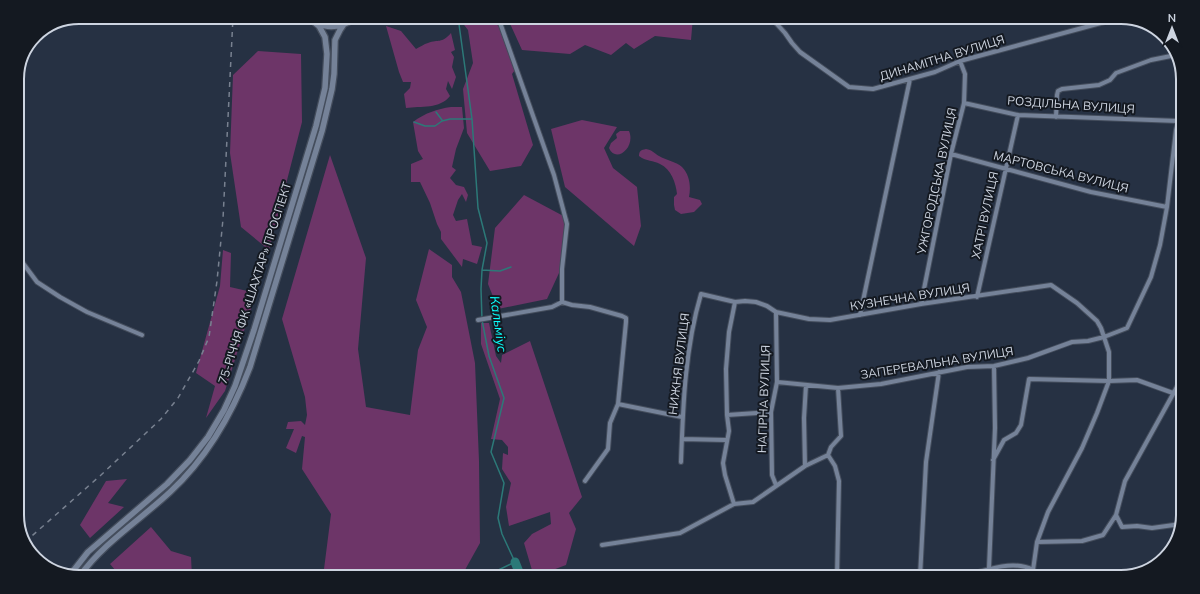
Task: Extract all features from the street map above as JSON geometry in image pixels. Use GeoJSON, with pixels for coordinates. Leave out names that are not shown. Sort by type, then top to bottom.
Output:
{"type":"FeatureCollection","features":[{"type":"Feature","properties":{"kind":"main road","name":"75-РІЧЧЯ ФК «ШАХТАР» ПРОСПЕКТ"},"geometry":{"type":"LineString","coordinates":[[74,570],[88,552],[168,484],[190,460],[208,437],[224,410],[235,386],[256,322],[325,88],[327,54],[325,37],[324,33],[317,24]]}},
{"type":"Feature","properties":{"kind":"main road"},"geometry":{"type":"LineString","coordinates":[[319,24],[325,26],[344,24]]}},
{"type":"Feature","properties":{"kind":"main road","name":"75-РІЧЧЯ ФК «ШАХТАР» ПРОСПЕКТ"},"geometry":{"type":"LineString","coordinates":[[86,570],[105,549],[171,491],[195,467],[227,420],[250,367],[329,106],[334,74],[335,40],[344,24]]}},
{"type":"Feature","properties":{"kind":"street"},"geometry":{"type":"LineString","coordinates":[[500,24],[554,175],[567,224],[562,269],[562,302]]}},
{"type":"Feature","properties":{"kind":"street","name":"ДИНАМІТНА ВУЛИЦЯ"},"geometry":{"type":"LineString","coordinates":[[775,24],[800,52],[849,87],[873,89],[935,72],[960,61],[1097,24]]}},
{"type":"Feature","properties":{"kind":"street"},"geometry":{"type":"LineString","coordinates":[[1056,117],[1058,91],[1062,89],[1099,85],[1110,80],[1116,73],[1151,60],[1171,56]]}},
{"type":"Feature","properties":{"kind":"street","name":"УЖГОРОДСЬКА ВУЛИЦЯ"},"geometry":{"type":"LineString","coordinates":[[921,304],[951,154],[964,103],[965,74],[960,61]]}},
{"type":"Feature","properties":{"kind":"street"},"geometry":{"type":"LineString","coordinates":[[860,315],[910,79]]}},
{"type":"Feature","properties":{"kind":"street","name":"РОЗДІЛЬНА ВУЛИЦЯ"},"geometry":{"type":"LineString","coordinates":[[964,103],[1018,115],[1176,121]]}},
{"type":"Feature","properties":{"kind":"street","name":"ХАТРІ ВУЛИЦЯ"},"geometry":{"type":"LineString","coordinates":[[977,297],[1018,115]]}},
{"type":"Feature","properties":{"kind":"street","name":"ЗАПЕРЕВАЛЬНА ВУЛИЦЯ"},"geometry":{"type":"LineString","coordinates":[[777,382],[838,388],[881,384],[967,367],[994,366],[1028,358],[1072,342],[1088,341],[1104,337],[1127,328],[1151,277],[1160,245],[1167,207],[1176,130]]}},
{"type":"Feature","properties":{"kind":"street","name":"МАРТОВСЬКА ВУЛИЦЯ"},"geometry":{"type":"LineString","coordinates":[[951,154],[1091,192],[1167,207]]}},
{"type":"Feature","properties":{"kind":"street"},"geometry":{"type":"LineString","coordinates":[[24,264],[37,282],[60,297],[86,312],[142,335]]}},
{"type":"Feature","properties":{"kind":"street","name":"КУЗНЕЧНА ВУЛИЦЯ"},"geometry":{"type":"LineString","coordinates":[[701,294],[735,302],[756,302],[767,306],[776,312],[809,319],[830,320],[921,304],[977,297],[1050,285],[1089,312],[1097,321],[1101,328],[1109,352],[1109,381]]}},
{"type":"Feature","properties":{"kind":"street","name":"НИЖНЯ ВУЛИЦЯ"},"geometry":{"type":"LineString","coordinates":[[681,462],[682,417],[686,374],[696,310],[701,294]]}},
{"type":"Feature","properties":{"kind":"street"},"geometry":{"type":"LineString","coordinates":[[478,320],[552,307],[562,302],[626,318],[618,404],[610,423],[608,449],[585,482]]}},
{"type":"Feature","properties":{"kind":"street"},"geometry":{"type":"LineString","coordinates":[[734,504],[723,463],[726,440],[729,431],[727,415],[727,354],[729,332],[735,302]]}},
{"type":"Feature","properties":{"kind":"street","name":"НАГІРНА ВУЛИЦЯ"},"geometry":{"type":"LineString","coordinates":[[776,312],[777,382],[771,412],[772,475],[776,485]]}},
{"type":"Feature","properties":{"kind":"street"},"geometry":{"type":"LineString","coordinates":[[989,568],[995,428],[994,366]]}},
{"type":"Feature","properties":{"kind":"street"},"geometry":{"type":"LineString","coordinates":[[920,570],[926,462],[938,372]]}},
{"type":"Feature","properties":{"kind":"street"},"geometry":{"type":"LineString","coordinates":[[993,460],[1004,440],[1016,433],[1021,425],[1029,379],[1109,381],[1137,380],[1176,393]]}},
{"type":"Feature","properties":{"kind":"street"},"geometry":{"type":"LineString","coordinates":[[983,570],[989,568],[1026,566],[1033,570],[1038,542],[1048,512],[1082,448],[1109,381]]}},
{"type":"Feature","properties":{"kind":"street"},"geometry":{"type":"LineString","coordinates":[[805,466],[804,418],[806,385]]}},
{"type":"Feature","properties":{"kind":"street"},"geometry":{"type":"LineString","coordinates":[[602,545],[680,533],[734,504],[753,502],[805,466],[828,455],[831,447],[841,436],[838,388]]}},
{"type":"Feature","properties":{"kind":"street"},"geometry":{"type":"LineString","coordinates":[[1038,542],[1082,541],[1103,535],[1116,515],[1125,481],[1176,388]]}},
{"type":"Feature","properties":{"kind":"street"},"geometry":{"type":"LineString","coordinates":[[618,404],[682,417]]}},
{"type":"Feature","properties":{"kind":"street"},"geometry":{"type":"LineString","coordinates":[[727,415],[771,412]]}},
{"type":"Feature","properties":{"kind":"street"},"geometry":{"type":"LineString","coordinates":[[682,439],[726,440]]}},
{"type":"Feature","properties":{"kind":"street"},"geometry":{"type":"LineString","coordinates":[[828,455],[835,466],[839,481],[837,570]]}},
{"type":"Feature","properties":{"kind":"street"},"geometry":{"type":"LineString","coordinates":[[1116,515],[1122,527],[1137,526],[1152,528],[1175,525]]}},
{"type":"Feature","properties":{"kind":"shaded area"},"geometry":{"type":"Polygon","coordinates":[[[463,24],[497,24],[499,27],[515,70],[512,74],[533,145],[521,166],[490,171],[467,133],[463,89],[473,63],[468,30],[463,24]]]}},
{"type":"Feature","properties":{"kind":"shaded area"},"geometry":{"type":"Polygon","coordinates":[[[510,24],[692,24],[691,40],[655,36],[634,49],[626,43],[611,55],[585,45],[570,54],[522,50],[510,24]]]}},
{"type":"Feature","properties":{"kind":"shaded area"},"geometry":{"type":"Polygon","coordinates":[[[386,26],[401,31],[416,49],[426,43],[442,40],[451,33],[455,50],[451,52],[454,57],[452,67],[456,77],[452,89],[448,81],[446,89],[450,96],[446,100],[436,105],[406,108],[404,94],[410,88],[411,82],[403,82],[386,26]]]}},
{"type":"Feature","properties":{"kind":"shaded area"},"geometry":{"type":"Polygon","coordinates":[[[258,51],[301,54],[302,122],[269,250],[241,227],[230,153],[233,75],[258,51]]]}},
{"type":"Feature","properties":{"kind":"shaded area"},"geometry":{"type":"Polygon","coordinates":[[[451,107],[462,107],[464,128],[456,149],[452,167],[456,170],[450,178],[456,185],[464,187],[468,195],[466,202],[462,194],[458,200],[453,215],[456,221],[467,219],[472,245],[482,247],[477,264],[463,259],[462,267],[441,239],[441,232],[420,182],[411,182],[411,164],[423,159],[418,151],[413,122],[431,112],[451,107]]]}},
{"type":"Feature","properties":{"kind":"shaded area"},"geometry":{"type":"Polygon","coordinates":[[[582,120],[617,127],[604,148],[613,168],[637,187],[641,226],[634,246],[565,187],[551,129],[582,120]]]}},
{"type":"Feature","properties":{"kind":"shaded area"},"geometry":{"type":"Polygon","coordinates":[[[620,131],[629,131],[630,143],[624,152],[620,154],[612,153],[609,148],[611,143],[617,138],[616,134],[620,131]]]}},
{"type":"Feature","properties":{"kind":"shaded area"},"geometry":{"type":"Polygon","coordinates":[[[646,149],[677,164],[685,170],[689,181],[689,197],[700,200],[702,204],[694,212],[681,214],[675,210],[674,197],[677,194],[672,177],[664,166],[639,156],[641,151],[646,149]]]}},
{"type":"Feature","properties":{"kind":"shaded area"},"geometry":{"type":"Polygon","coordinates":[[[330,155],[366,258],[358,349],[366,407],[410,415],[418,350],[427,327],[416,300],[429,249],[452,265],[452,277],[461,292],[475,363],[479,461],[480,543],[465,570],[324,570],[331,514],[302,469],[305,437],[302,436],[296,453],[286,448],[294,429],[286,429],[288,422],[301,421],[305,425],[307,415],[305,397],[282,319],[330,155]]]}},
{"type":"Feature","properties":{"kind":"shaded area"},"geometry":{"type":"Polygon","coordinates":[[[524,195],[569,219],[559,273],[547,299],[498,309],[488,284],[495,228],[524,195]]]}},
{"type":"Feature","properties":{"kind":"shaded area"},"geometry":{"type":"Polygon","coordinates":[[[223,250],[231,253],[230,287],[256,293],[225,391],[206,418],[215,386],[196,373],[220,286],[223,250]]]}},
{"type":"Feature","properties":{"kind":"shaded area"},"geometry":{"type":"Polygon","coordinates":[[[481,323],[489,323],[496,356],[501,363],[502,355],[530,341],[582,497],[569,513],[576,529],[566,565],[553,570],[532,570],[524,543],[532,534],[551,524],[550,512],[509,526],[506,507],[511,483],[502,469],[503,453],[508,455],[508,447],[502,440],[491,439],[500,399],[481,344],[481,323]]]}},
{"type":"Feature","properties":{"kind":"shaded area"},"geometry":{"type":"Polygon","coordinates":[[[127,479],[108,503],[124,507],[90,538],[80,525],[106,481],[127,479]]]}},
{"type":"Feature","properties":{"kind":"shaded area"},"geometry":{"type":"Polygon","coordinates":[[[151,527],[171,551],[191,557],[192,570],[115,570],[110,564],[151,527]]]}},
{"type":"Feature","properties":{"kind":"waterway","name":"Кальміус"},"geometry":{"type":"LineString","coordinates":[[459,24],[472,119],[478,208],[487,243],[482,270],[482,320],[489,356],[504,398],[491,452],[504,483],[498,518],[502,534],[515,562],[498,570]]}},
{"type":"Feature","properties":{"kind":"waterway"},"geometry":{"type":"LineString","coordinates":[[436,112],[442,120]]}},
{"type":"Feature","properties":{"kind":"waterway"},"geometry":{"type":"LineString","coordinates":[[414,122],[425,126],[435,126],[442,121],[450,119],[471,119]]}},
{"type":"Feature","properties":{"kind":"waterway"},"geometry":{"type":"LineString","coordinates":[[482,270],[500,271],[511,267]]}},
{"type":"Feature","properties":{"kind":"waterway","name":"Кальміус"},"geometry":{"type":"LineString","coordinates":[[515,562],[518,570]]}},
{"type":"Feature","properties":{"kind":"railway"},"geometry":{"type":"LineString","coordinates":[[29,538],[101,475],[161,419],[178,398],[199,361],[209,337],[217,281],[223,219],[233,24]]}}]}
